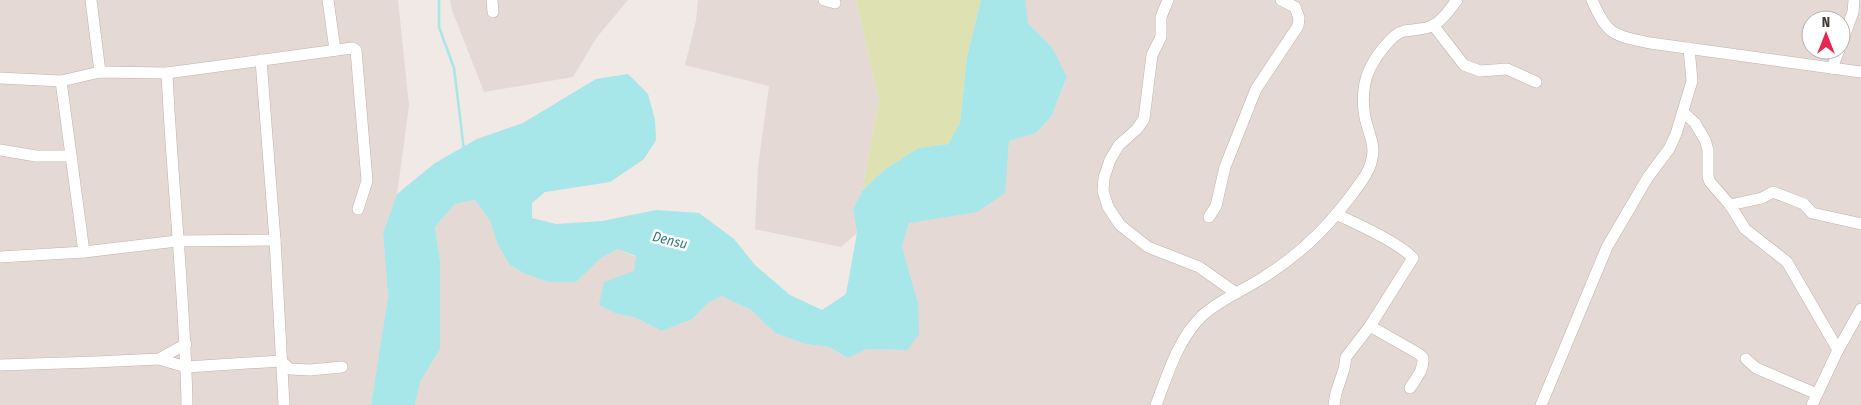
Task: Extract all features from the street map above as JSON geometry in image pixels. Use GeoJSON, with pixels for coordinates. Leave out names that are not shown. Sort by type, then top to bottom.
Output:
{"type":"FeatureCollection","features":[{"type":"Feature","properties":{"kind":"street"},"geometry":{"type":"LineString","coordinates":[[91,0],[100,72]]}},
{"type":"Feature","properties":{"kind":"street"},"geometry":{"type":"LineString","coordinates":[[328,0],[335,50]]}},
{"type":"Feature","properties":{"kind":"street"},"geometry":{"type":"LineString","coordinates":[[492,0],[493,12]]}},
{"type":"Feature","properties":{"kind":"street"},"geometry":{"type":"LineString","coordinates":[[1168,0],[1161,17],[1161,37],[1152,54],[1144,119],[1138,129],[1119,144],[1110,160],[1104,178],[1103,191],[1108,207],[1120,225],[1148,247],[1199,267],[1236,293]]}},
{"type":"Feature","properties":{"kind":"street"},"geometry":{"type":"LineString","coordinates":[[1209,217],[1216,206],[1225,167],[1256,89],[1298,26],[1298,4],[1281,0]]}},
{"type":"Feature","properties":{"kind":"street"},"geometry":{"type":"LineString","coordinates":[[1156,405],[1173,359],[1188,332],[1203,315],[1267,275],[1304,249],[1336,214],[1362,181],[1373,157],[1373,146],[1366,123],[1364,108],[1364,94],[1369,71],[1396,33],[1433,25],[1443,18],[1457,0]]}},
{"type":"Feature","properties":{"kind":"street"},"geometry":{"type":"LineString","coordinates":[[1592,0],[1601,21],[1618,35],[1650,43],[1861,72]]}},
{"type":"Feature","properties":{"kind":"street"},"geometry":{"type":"LineString","coordinates":[[1851,18],[1854,0]]}},
{"type":"Feature","properties":{"kind":"street"},"geometry":{"type":"LineString","coordinates":[[1433,25],[1464,65],[1480,71],[1507,69],[1536,82]]}},
{"type":"Feature","properties":{"kind":"street"},"geometry":{"type":"LineString","coordinates":[[0,78],[61,81],[100,72],[168,73],[352,48],[356,50],[367,181],[358,209]]}},
{"type":"Feature","properties":{"kind":"street"},"geometry":{"type":"LineString","coordinates":[[1541,405],[1607,247],[1648,177],[1669,149],[1676,134],[1692,81],[1689,48]]}},
{"type":"Feature","properties":{"kind":"street"},"geometry":{"type":"LineString","coordinates":[[261,60],[275,240],[284,405]]}},
{"type":"Feature","properties":{"kind":"street"},"geometry":{"type":"LineString","coordinates":[[1832,68],[1835,60]]}},
{"type":"Feature","properties":{"kind":"street"},"geometry":{"type":"LineString","coordinates":[[168,73],[177,241],[186,344],[187,405]]}},
{"type":"Feature","properties":{"kind":"street"},"geometry":{"type":"LineString","coordinates":[[61,81],[84,252]]}},
{"type":"Feature","properties":{"kind":"street"},"geometry":{"type":"LineString","coordinates":[[1684,112],[1695,123],[1705,140],[1708,150],[1708,177],[1710,182],[1730,205],[1745,229],[1787,262],[1838,350]]}},
{"type":"Feature","properties":{"kind":"street"},"geometry":{"type":"LineString","coordinates":[[0,150],[36,156],[71,156]]}},
{"type":"Feature","properties":{"kind":"street"},"geometry":{"type":"LineString","coordinates":[[1730,205],[1762,198],[1773,192],[1804,204],[1812,213],[1861,224]]}},
{"type":"Feature","properties":{"kind":"street"},"geometry":{"type":"LineString","coordinates":[[1334,405],[1346,357],[1370,326],[1413,258],[1391,242],[1336,214]]}},
{"type":"Feature","properties":{"kind":"street"},"geometry":{"type":"LineString","coordinates":[[0,257],[84,252],[177,241],[275,240]]}},
{"type":"Feature","properties":{"kind":"street"},"geometry":{"type":"LineString","coordinates":[[1812,405],[1838,350],[1861,309]]}},
{"type":"Feature","properties":{"kind":"street"},"geometry":{"type":"LineString","coordinates":[[1370,326],[1424,358],[1421,371],[1410,388]]}},
{"type":"Feature","properties":{"kind":"street"},"geometry":{"type":"LineString","coordinates":[[159,359],[186,344]]}},
{"type":"Feature","properties":{"kind":"street"},"geometry":{"type":"LineString","coordinates":[[0,365],[159,359],[186,366],[281,361],[290,369],[310,370],[342,367]]}},
{"type":"Feature","properties":{"kind":"street"},"geometry":{"type":"LineString","coordinates":[[1746,359],[1756,368],[1817,394]]}},
{"type":"Feature","properties":{"kind":"shaded area"},"geometry":{"type":"Polygon","coordinates":[[[0,0],[398,0],[409,106],[397,194],[383,233],[388,296],[371,405],[0,405],[0,0]]]}},
{"type":"Feature","properties":{"kind":"shaded area"},"geometry":{"type":"Polygon","coordinates":[[[450,0],[628,0],[597,37],[573,77],[484,92],[452,10],[450,0]]]}},
{"type":"Feature","properties":{"kind":"shaded area"},"geometry":{"type":"Polygon","coordinates":[[[698,0],[856,0],[879,101],[862,191],[853,209],[857,233],[841,247],[755,229],[758,167],[769,86],[685,65],[696,21],[698,0]]]}},
{"type":"Feature","properties":{"kind":"shaded area"},"geometry":{"type":"Polygon","coordinates":[[[1027,0],[1861,0],[1861,405],[415,405],[420,382],[440,349],[440,261],[435,227],[455,204],[475,200],[490,221],[498,245],[510,265],[525,274],[549,282],[576,282],[601,258],[618,249],[636,257],[634,271],[617,314],[634,317],[662,331],[692,319],[709,302],[722,296],[751,310],[775,333],[805,344],[829,347],[846,358],[867,349],[907,350],[918,303],[902,246],[909,223],[939,217],[1008,157],[1009,141],[1036,133],[1051,117],[1067,78],[1052,47],[1028,23],[1024,1],[1027,0]]]}},
{"type":"Feature","properties":{"kind":"green space"},"geometry":{"type":"Polygon","coordinates":[[[856,0],[981,0],[967,56],[960,123],[948,144],[918,148],[884,170],[862,191],[879,101],[856,0]]]}},
{"type":"Feature","properties":{"kind":"water","name":"Densu"},"geometry":{"type":"Polygon","coordinates":[[[981,0],[1027,0],[1025,1],[1028,23],[1052,47],[1067,77],[1051,117],[1036,133],[1009,141],[1005,193],[977,212],[909,223],[902,246],[918,303],[919,335],[907,350],[867,349],[847,358],[829,347],[805,344],[775,333],[751,310],[722,296],[709,302],[692,319],[662,331],[634,317],[617,314],[599,305],[604,282],[634,271],[636,256],[618,249],[601,258],[576,282],[549,282],[525,274],[510,265],[498,245],[490,221],[475,200],[455,204],[435,227],[440,261],[440,349],[420,382],[415,405],[371,405],[388,296],[383,233],[397,194],[435,163],[477,139],[523,123],[596,79],[628,74],[648,94],[655,120],[656,140],[644,159],[610,182],[545,192],[532,203],[532,218],[556,224],[602,221],[656,210],[699,213],[734,239],[755,265],[790,295],[822,310],[846,294],[857,233],[853,209],[862,191],[884,170],[918,148],[948,144],[960,123],[967,56],[981,0]]]}},
{"type":"Feature","properties":{"kind":"waterway"},"geometry":{"type":"LineString","coordinates":[[439,0],[439,27],[454,68],[464,150]]}}]}
